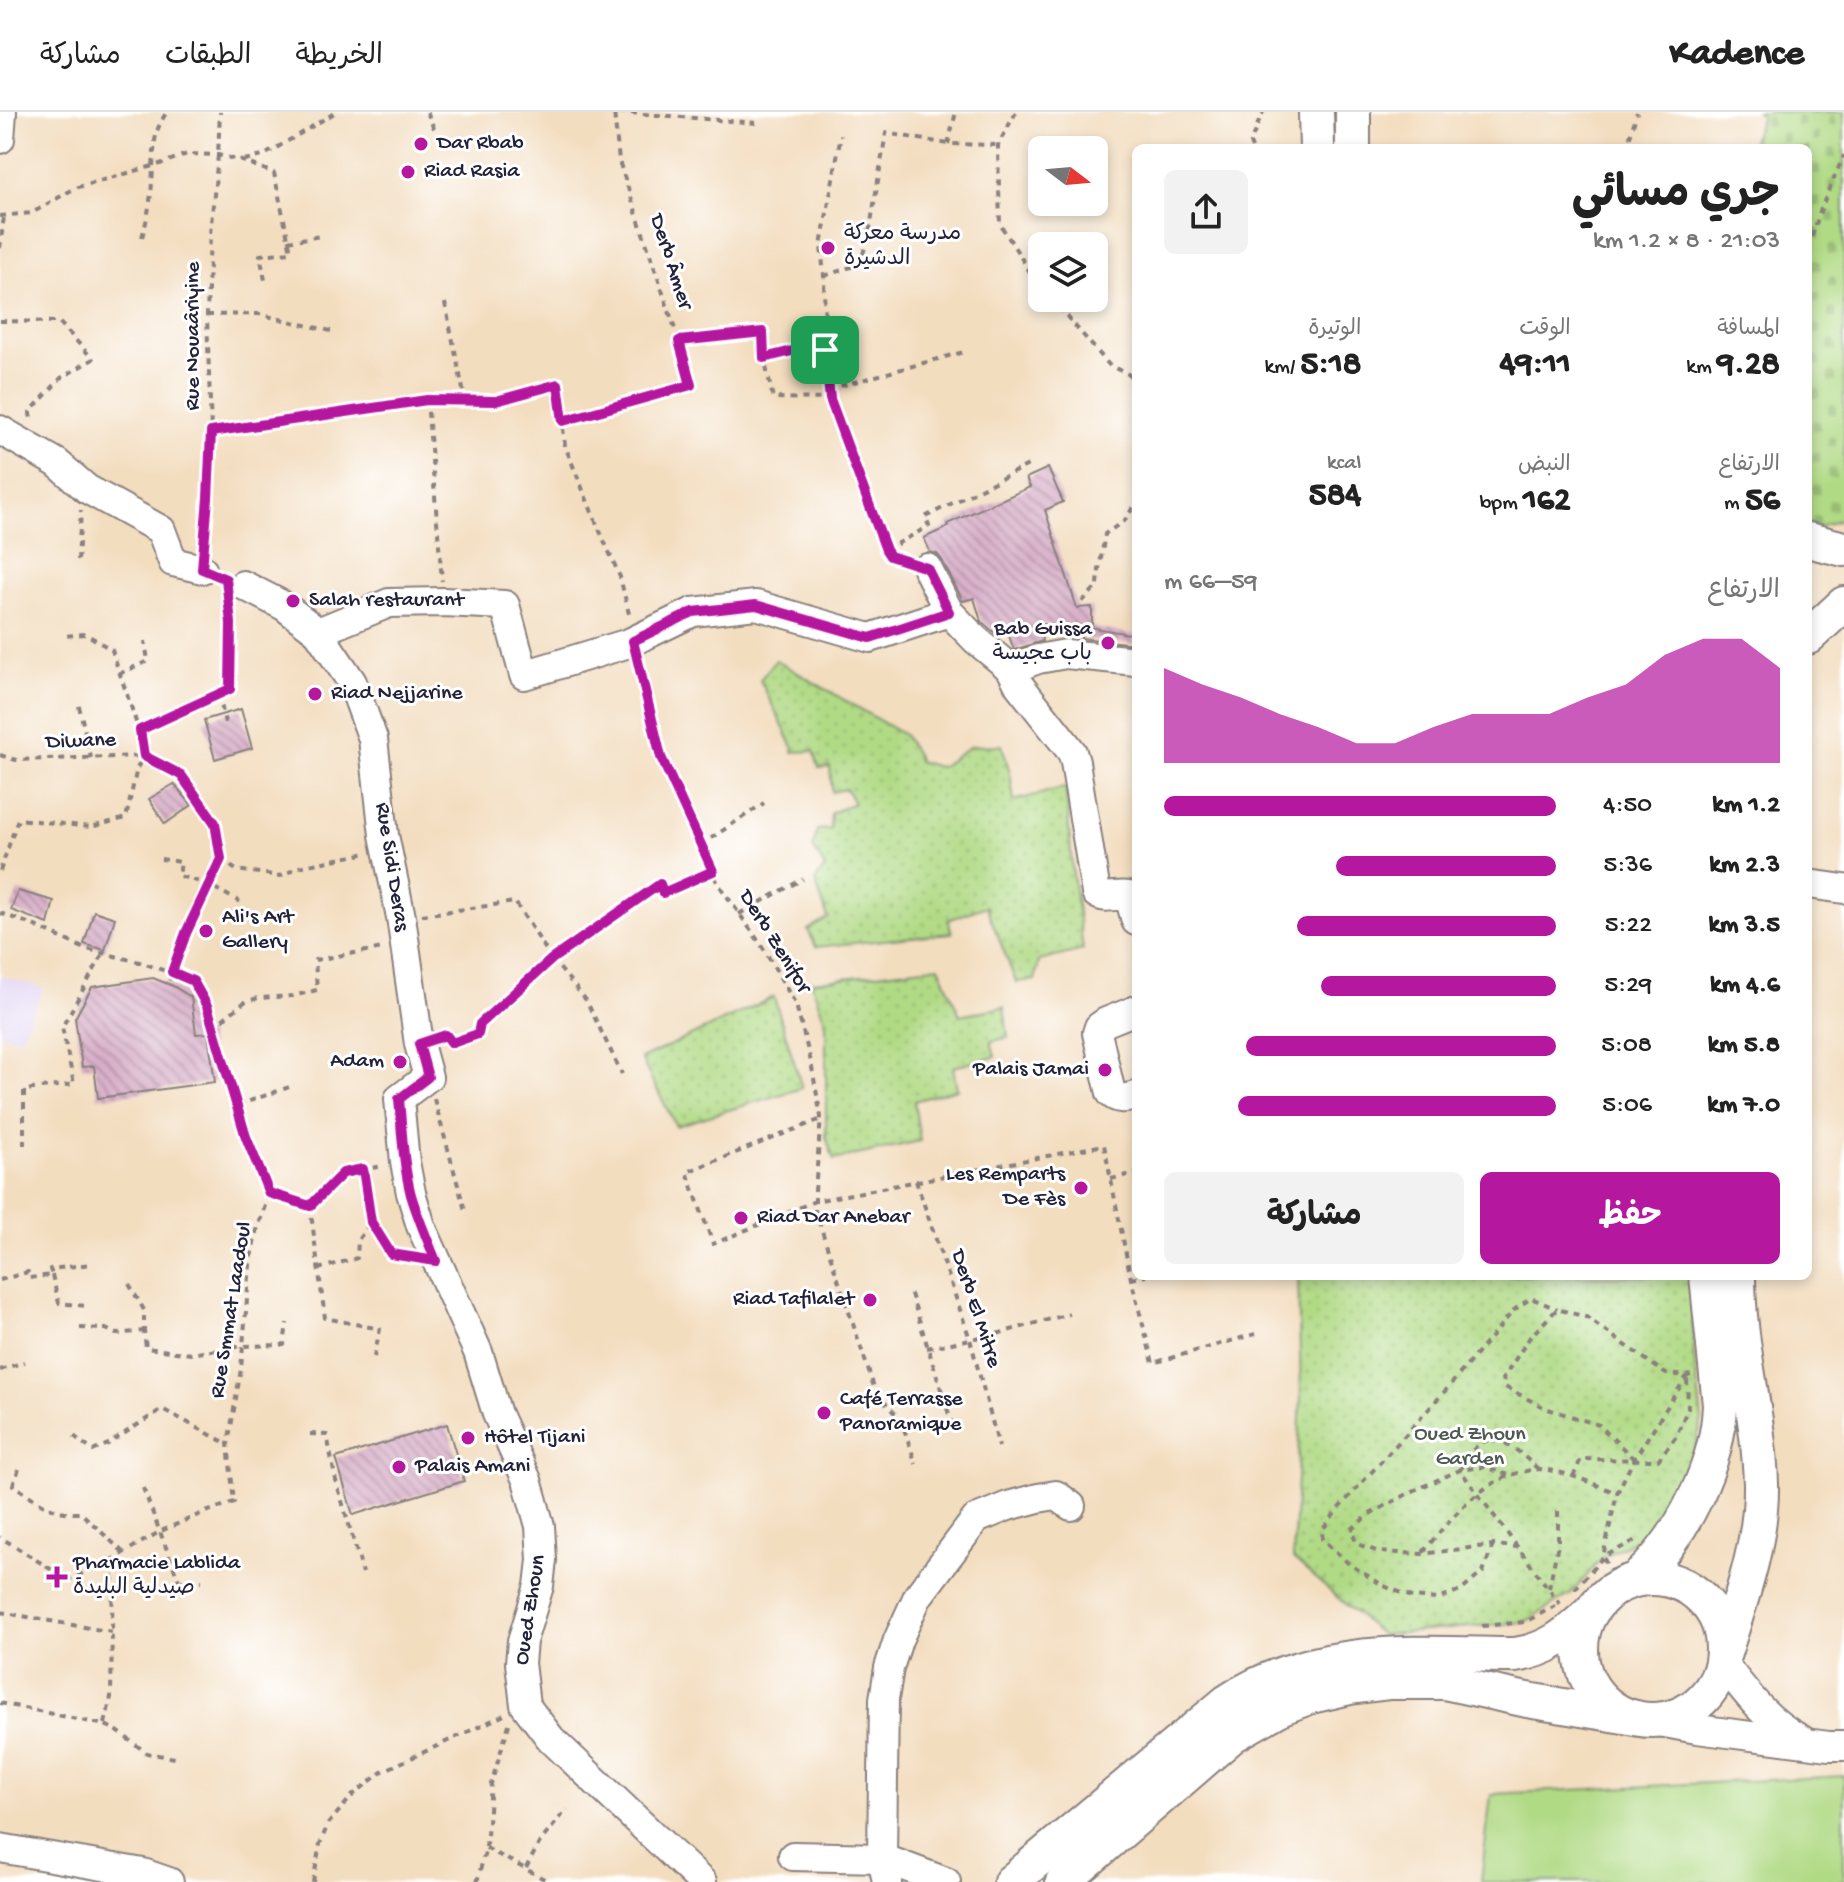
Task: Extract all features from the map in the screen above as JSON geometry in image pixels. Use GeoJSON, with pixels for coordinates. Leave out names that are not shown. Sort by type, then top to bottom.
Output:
{"type":"FeatureCollection","features":[{"type":"Feature","properties":{"kind":"main road"},"geometry":{"type":"LineString","coordinates":[[1316,112],[1317,144]]}},
{"type":"Feature","properties":{"kind":"main road"},"geometry":{"type":"LineString","coordinates":[[1353,112],[1353,144]]}},
{"type":"Feature","properties":{"kind":"main road"},"geometry":{"type":"LineString","coordinates":[[1812,541],[1844,549]]}},
{"type":"Feature","properties":{"kind":"main road"},"geometry":{"type":"LineString","coordinates":[[1812,631],[1844,604]]}},
{"type":"Feature","properties":{"kind":"main road"},"geometry":{"type":"LineString","coordinates":[[1011,1882],[1227,1702],[1261,1682],[1308,1665],[1349,1658],[1530,1653],[1563,1637],[1600,1600],[1660,1556],[1701,1484],[1714,1451],[1720,1405],[1707,1280]]}},
{"type":"Feature","properties":{"kind":"main road"},"geometry":{"type":"LineString","coordinates":[[1063,1882],[1233,1735],[1282,1707],[1311,1696],[1372,1683],[1444,1682],[1527,1700],[1642,1719],[1676,1716],[1694,1707],[1719,1675],[1759,1518],[1761,1486],[1758,1445],[1738,1308],[1738,1280]]}},
{"type":"Feature","properties":{"kind":"main road"},"geometry":{"type":"LineString","coordinates":[[1628,1582],[1665,1578],[1697,1593],[1710,1606],[1718,1622],[1723,1639],[1723,1659]]}},
{"type":"Feature","properties":{"kind":"main road"},"geometry":{"type":"LineString","coordinates":[[1591,1612],[1581,1644],[1582,1664],[1587,1677],[1606,1703],[1617,1711],[1642,1719]]}},
{"type":"Feature","properties":{"kind":"street"},"geometry":{"type":"LineString","coordinates":[[0,139],[2,112]]}},
{"type":"Feature","properties":{"kind":"street"},"geometry":{"type":"LineString","coordinates":[[0,430],[57,463],[77,480]]}},
{"type":"Feature","properties":{"kind":"street","name":"Rue Sidi Deras"},"geometry":{"type":"LineString","coordinates":[[77,480],[87,489],[161,530],[173,562],[224,578],[284,606],[318,632],[352,682],[373,739],[387,849],[419,1044],[428,1077]]}},
{"type":"Feature","properties":{"kind":"street"},"geometry":{"type":"LineString","coordinates":[[927,568],[949,612],[1011,669],[1019,685],[1072,752],[1096,893],[1102,897],[1129,896],[1132,907]]}},
{"type":"Feature","properties":{"kind":"street"},"geometry":{"type":"LineString","coordinates":[[318,632],[389,603],[505,605],[524,675],[634,640],[693,612],[756,605],[870,638],[949,612]]}},
{"type":"Feature","properties":{"kind":"street"},"geometry":{"type":"LineString","coordinates":[[1011,669],[1038,659],[1066,654],[1132,661]]}},
{"type":"Feature","properties":{"kind":"street"},"geometry":{"type":"LineString","coordinates":[[1812,885],[1844,889]]}},
{"type":"Feature","properties":{"kind":"street"},"geometry":{"type":"LineString","coordinates":[[1132,1012],[1106,1022],[1097,1033],[1111,1093],[1122,1099],[1132,1097]]}},
{"type":"Feature","properties":{"kind":"street","name":"Oued Zhoun"},"geometry":{"type":"LineString","coordinates":[[428,1077],[399,1099],[411,1193],[421,1226],[478,1352],[497,1414],[527,1480],[540,1526],[542,1560],[539,1586],[522,1641],[520,1663],[525,1705],[551,1739],[702,1882]]}},
{"type":"Feature","properties":{"kind":"street"},"geometry":{"type":"LineString","coordinates":[[885,1870],[884,1699],[898,1640],[918,1596],[976,1519],[1008,1506],[1056,1495],[1071,1506]]}},
{"type":"Feature","properties":{"kind":"street"},"geometry":{"type":"LineString","coordinates":[[1723,1659],[1753,1702],[1773,1722],[1810,1744]]}},
{"type":"Feature","properties":{"kind":"street"},"geometry":{"type":"LineString","coordinates":[[1642,1719],[1727,1733],[1844,1746]]}},
{"type":"Feature","properties":{"kind":"street"},"geometry":{"type":"LineString","coordinates":[[0,1848],[143,1873],[169,1882]]}},
{"type":"Feature","properties":{"kind":"street"},"geometry":{"type":"LineString","coordinates":[[793,1856],[946,1882]]}},
{"type":"Feature","properties":{"kind":"path"},"geometry":{"type":"LineString","coordinates":[[142,237],[149,216],[154,141],[167,112]]}},
{"type":"Feature","properties":{"kind":"path","name":"Rue Nouaâriyine"},"geometry":{"type":"LineString","coordinates":[[219,694],[230,689],[231,623],[208,498],[211,432],[207,315],[220,112]]}},
{"type":"Feature","properties":{"kind":"path"},"geometry":{"type":"LineString","coordinates":[[242,161],[263,156],[336,112]]}},
{"type":"Feature","properties":{"kind":"path"},"geometry":{"type":"LineString","coordinates":[[427,112],[436,133]]}},
{"type":"Feature","properties":{"kind":"path"},"geometry":{"type":"LineString","coordinates":[[617,112],[756,123]]}},
{"type":"Feature","properties":{"kind":"path","name":"Derb Âmer"},"geometry":{"type":"LineString","coordinates":[[563,421],[691,385],[619,161],[617,112]]}},
{"type":"Feature","properties":{"kind":"path"},"geometry":{"type":"LineString","coordinates":[[948,144],[956,112]]}},
{"type":"Feature","properties":{"kind":"path"},"geometry":{"type":"LineString","coordinates":[[1016,112],[998,145],[1000,224],[1028,269]]}},
{"type":"Feature","properties":{"kind":"path"},"geometry":{"type":"LineString","coordinates":[[1250,144],[1263,112]]}},
{"type":"Feature","properties":{"kind":"path"},"geometry":{"type":"LineString","coordinates":[[1628,144],[1637,112]]}},
{"type":"Feature","properties":{"kind":"path"},"geometry":{"type":"LineString","coordinates":[[824,276],[860,264],[869,234],[886,133],[948,144],[998,145]]}},
{"type":"Feature","properties":{"kind":"path"},"geometry":{"type":"LineString","coordinates":[[841,135],[821,246],[830,399],[886,550],[890,556],[927,568]]}},
{"type":"Feature","properties":{"kind":"path"},"geometry":{"type":"LineString","coordinates":[[0,248],[2,216],[32,213],[75,188],[187,154],[218,155],[274,173],[291,252],[260,255],[265,280]]}},
{"type":"Feature","properties":{"kind":"path"},"geometry":{"type":"LineString","coordinates":[[1812,236],[1844,155]]}},
{"type":"Feature","properties":{"kind":"path"},"geometry":{"type":"LineString","coordinates":[[288,241],[321,236]]}},
{"type":"Feature","properties":{"kind":"path"},"geometry":{"type":"LineString","coordinates":[[211,432],[427,400],[465,400],[445,303]]}},
{"type":"Feature","properties":{"kind":"path"},"geometry":{"type":"LineString","coordinates":[[1063,312],[1110,366],[1132,378]]}},
{"type":"Feature","properties":{"kind":"path"},"geometry":{"type":"LineString","coordinates":[[207,315],[259,314],[331,331]]}},
{"type":"Feature","properties":{"kind":"path"},"geometry":{"type":"LineString","coordinates":[[0,321],[59,322],[93,359],[61,378],[30,412],[32,448]]}},
{"type":"Feature","properties":{"kind":"path"},"geometry":{"type":"LineString","coordinates":[[679,341],[763,332],[764,358],[773,398],[830,399]]}},
{"type":"Feature","properties":{"kind":"path"},"geometry":{"type":"LineString","coordinates":[[764,358],[792,351],[825,350]]}},
{"type":"Feature","properties":{"kind":"path"},"geometry":{"type":"LineString","coordinates":[[829,389],[967,351]]}},
{"type":"Feature","properties":{"kind":"path","name":"Derb Zenifor"},"geometry":{"type":"LineString","coordinates":[[465,400],[496,401],[558,384],[565,446],[620,577],[661,757],[717,882],[762,946],[796,1005],[821,1117],[815,1210],[876,1393],[901,1420],[916,1464]]}},
{"type":"Feature","properties":{"kind":"path"},"geometry":{"type":"LineString","coordinates":[[427,400],[444,602]]}},
{"type":"Feature","properties":{"kind":"path"},"geometry":{"type":"LineString","coordinates":[[886,550],[929,526],[925,517],[1030,464]]}},
{"type":"Feature","properties":{"kind":"path"},"geometry":{"type":"LineString","coordinates":[[77,480],[81,506],[78,560]]}},
{"type":"Feature","properties":{"kind":"path"},"geometry":{"type":"LineString","coordinates":[[1082,602],[1098,585],[1105,534],[1125,520],[1132,509]]}},
{"type":"Feature","properties":{"kind":"path"},"geometry":{"type":"LineString","coordinates":[[0,871],[18,819],[91,827],[126,818],[137,768],[144,756],[140,730],[112,650],[86,634],[63,636]]}},
{"type":"Feature","properties":{"kind":"path"},"geometry":{"type":"LineString","coordinates":[[119,674],[148,661],[145,641]]}},
{"type":"Feature","properties":{"kind":"path"},"geometry":{"type":"LineString","coordinates":[[140,730],[219,694],[225,723]]}},
{"type":"Feature","properties":{"kind":"path"},"geometry":{"type":"LineString","coordinates":[[79,706],[91,758]]}},
{"type":"Feature","properties":{"kind":"path","name":"Diwane"},"geometry":{"type":"LineString","coordinates":[[0,755],[16,760],[144,756],[181,775],[215,823],[221,859]]}},
{"type":"Feature","properties":{"kind":"path"},"geometry":{"type":"LineString","coordinates":[[701,845],[764,803]]}},
{"type":"Feature","properties":{"kind":"path"},"geometry":{"type":"LineString","coordinates":[[168,984],[186,933],[221,859],[236,870],[281,876],[299,867],[387,849]]}},
{"type":"Feature","properties":{"kind":"path"},"geometry":{"type":"LineString","coordinates":[[161,859],[181,862],[179,876],[207,884],[240,902]]}},
{"type":"Feature","properties":{"kind":"path"},"geometry":{"type":"LineString","coordinates":[[419,1044],[446,1035],[452,1043],[478,1034],[480,1024],[552,959],[660,884],[663,893],[713,871]]}},
{"type":"Feature","properties":{"kind":"path"},"geometry":{"type":"LineString","coordinates":[[739,914],[803,879]]}},
{"type":"Feature","properties":{"kind":"path"},"geometry":{"type":"LineString","coordinates":[[213,1027],[246,1001],[317,990],[315,960],[387,947],[403,932],[515,902],[552,959],[586,1000],[622,1074]]}},
{"type":"Feature","properties":{"kind":"path","name":"Rue Smmat Laadoul"},"geometry":{"type":"LineString","coordinates":[[0,913],[83,948],[143,963],[193,981],[207,1006],[246,1137],[269,1193],[250,1265],[241,1369],[228,1444],[234,1502],[161,1531],[92,1571],[68,1580],[0,1537]]}},
{"type":"Feature","properties":{"kind":"path"},"geometry":{"type":"LineString","coordinates":[[24,1145],[24,1090],[74,1084],[62,1027],[103,954]]}},
{"type":"Feature","properties":{"kind":"path"},"geometry":{"type":"LineString","coordinates":[[428,1077],[466,1214]]}},
{"type":"Feature","properties":{"kind":"path"},"geometry":{"type":"LineString","coordinates":[[237,1105],[292,1086]]}},
{"type":"Feature","properties":{"kind":"path"},"geometry":{"type":"LineString","coordinates":[[819,1120],[687,1172],[713,1244],[815,1201],[1104,1145],[1131,1279],[1153,1363],[1259,1333]]}},
{"type":"Feature","properties":{"kind":"path"},"geometry":{"type":"LineString","coordinates":[[310,1206],[343,1173],[405,1162]]}},
{"type":"Feature","properties":{"kind":"path"},"geometry":{"type":"LineString","coordinates":[[363,1169],[371,1222],[391,1254],[436,1261]]}},
{"type":"Feature","properties":{"kind":"path"},"geometry":{"type":"LineString","coordinates":[[1110,1179],[1132,1174]]}},
{"type":"Feature","properties":{"kind":"path","name":"Derb El Mitre"},"geometry":{"type":"LineString","coordinates":[[916,1181],[970,1339],[999,1447]]}},
{"type":"Feature","properties":{"kind":"path"},"geometry":{"type":"LineString","coordinates":[[269,1193],[310,1206]]}},
{"type":"Feature","properties":{"kind":"path"},"geometry":{"type":"LineString","coordinates":[[310,1206],[325,1318],[380,1329],[374,1357]]}},
{"type":"Feature","properties":{"kind":"path"},"geometry":{"type":"LineString","coordinates":[[318,1269],[357,1258],[358,1240],[371,1222]]}},
{"type":"Feature","properties":{"kind":"path"},"geometry":{"type":"LineString","coordinates":[[86,1306],[59,1303],[50,1269],[92,1264]]}},
{"type":"Feature","properties":{"kind":"path"},"geometry":{"type":"LineString","coordinates":[[0,1280],[28,1272],[29,1278],[52,1275]]}},
{"type":"Feature","properties":{"kind":"path"},"geometry":{"type":"LineString","coordinates":[[129,1284],[144,1310],[146,1348],[191,1354],[242,1346],[284,1345],[287,1323]]}},
{"type":"Feature","properties":{"kind":"path"},"geometry":{"type":"LineString","coordinates":[[911,1294],[952,1424]]}},
{"type":"Feature","properties":{"kind":"path"},"geometry":{"type":"LineString","coordinates":[[1493,1545],[1483,1572],[1462,1590],[1438,1599],[1412,1597],[1384,1586],[1349,1564],[1322,1539],[1323,1529],[1339,1508],[1514,1310],[1531,1298],[1586,1317],[1666,1374],[1687,1376]]}},
{"type":"Feature","properties":{"kind":"path"},"geometry":{"type":"LineString","coordinates":[[1557,1309],[1530,1337],[1503,1378],[1505,1387],[1545,1408],[1599,1425],[1634,1459]]}},
{"type":"Feature","properties":{"kind":"path"},"geometry":{"type":"LineString","coordinates":[[927,1348],[1069,1314]]}},
{"type":"Feature","properties":{"kind":"path"},"geometry":{"type":"LineString","coordinates":[[80,1328],[106,1329],[116,1334],[144,1331]]}},
{"type":"Feature","properties":{"kind":"path"},"geometry":{"type":"LineString","coordinates":[[0,1370],[24,1362]]}},
{"type":"Feature","properties":{"kind":"path"},"geometry":{"type":"LineString","coordinates":[[1628,1582],[1603,1557],[1617,1493],[1634,1459],[1687,1376]]}},
{"type":"Feature","properties":{"kind":"path"},"geometry":{"type":"LineString","coordinates":[[1573,1477],[1581,1459],[1658,1460],[1675,1438],[1688,1408],[1687,1376]]}},
{"type":"Feature","properties":{"kind":"path"},"geometry":{"type":"LineString","coordinates":[[74,1436],[93,1451],[162,1409],[228,1444]]}},
{"type":"Feature","properties":{"kind":"path"},"geometry":{"type":"LineString","coordinates":[[310,1434],[327,1435],[335,1477],[363,1573]]}},
{"type":"Feature","properties":{"kind":"path"},"geometry":{"type":"LineString","coordinates":[[1460,1470],[1476,1446],[1491,1440],[1509,1443],[1538,1469]]}},
{"type":"Feature","properties":{"kind":"path"},"geometry":{"type":"LineString","coordinates":[[1508,1475],[1484,1467],[1460,1470],[1368,1515],[1351,1530],[1357,1544],[1379,1552],[1422,1554],[1493,1545],[1518,1547]]}},
{"type":"Feature","properties":{"kind":"path"},"geometry":{"type":"LineString","coordinates":[[19,1469],[13,1485],[63,1513],[81,1513],[124,1553]]}},
{"type":"Feature","properties":{"kind":"path"},"geometry":{"type":"LineString","coordinates":[[1422,1554],[1478,1493],[1508,1475],[1538,1469],[1573,1477],[1617,1493]]}},
{"type":"Feature","properties":{"kind":"path"},"geometry":{"type":"LineString","coordinates":[[1460,1470],[1560,1603],[1563,1637]]}},
{"type":"Feature","properties":{"kind":"path"},"geometry":{"type":"LineString","coordinates":[[335,1477],[341,1476]]}},
{"type":"Feature","properties":{"kind":"path"},"geometry":{"type":"LineString","coordinates":[[143,1488],[179,1581]]}},
{"type":"Feature","properties":{"kind":"path"},"geometry":{"type":"LineString","coordinates":[[1549,1588],[1558,1544],[1558,1509]]}},
{"type":"Feature","properties":{"kind":"path"},"geometry":{"type":"LineString","coordinates":[[105,1725],[111,1697],[113,1559]]}},
{"type":"Feature","properties":{"kind":"path"},"geometry":{"type":"LineString","coordinates":[[154,1588],[179,1581],[202,1581]]}},
{"type":"Feature","properties":{"kind":"path"},"geometry":{"type":"LineString","coordinates":[[0,1612],[112,1632]]}},
{"type":"Feature","properties":{"kind":"path"},"geometry":{"type":"LineString","coordinates":[[0,1703],[105,1725],[147,1753],[175,1758]]}},
{"type":"Feature","properties":{"kind":"path"},"geometry":{"type":"LineString","coordinates":[[313,1882],[320,1844],[328,1824],[353,1795],[383,1771],[513,1710],[491,1784],[486,1848],[477,1882]]}},
{"type":"Feature","properties":{"kind":"path"},"geometry":{"type":"LineString","coordinates":[[526,1868],[540,1842],[567,1809]]}},
{"type":"Feature","properties":{"kind":"path"},"geometry":{"type":"LineString","coordinates":[[486,1848],[550,1882]]}},
{"type":"Feature","properties":{"kind":"shaded area"},"geometry":{"type":"Polygon","coordinates":[[[0,976],[44,988],[20,1039],[0,1033],[0,976]]]}},
{"type":"Feature","properties":{"kind":"green space"},"geometry":{"type":"Polygon","coordinates":[[[1757,112],[1844,112],[1844,518],[1817,528],[1812,525],[1812,144],[1751,144],[1762,117],[1757,112]]]}},
{"type":"Feature","properties":{"kind":"green space"},"geometry":{"type":"Polygon","coordinates":[[[776,660],[904,735],[918,761],[938,767],[971,746],[1002,745],[1014,801],[1066,787],[1083,950],[1039,961],[1035,980],[1016,982],[986,906],[948,920],[952,933],[816,947],[808,930],[828,918],[815,881],[825,868],[813,847],[817,830],[830,829],[831,813],[854,803],[846,789],[832,792],[830,767],[819,768],[814,751],[793,752],[760,680],[776,660]]]}},
{"type":"Feature","properties":{"kind":"green space"},"geometry":{"type":"Polygon","coordinates":[[[939,966],[960,1015],[1004,1007],[1008,1038],[991,1041],[995,1057],[953,1067],[957,1089],[914,1101],[920,1141],[834,1160],[826,1137],[826,1023],[811,982],[939,966]]]}},
{"type":"Feature","properties":{"kind":"green space"},"geometry":{"type":"Polygon","coordinates":[[[774,997],[802,1088],[676,1126],[641,1059],[774,997]]]}},
{"type":"Feature","properties":{"kind":"green space","name":"Oued Zhoun Garden"},"geometry":{"type":"Polygon","coordinates":[[[1298,1280],[1691,1280],[1694,1356],[1702,1420],[1692,1460],[1673,1505],[1645,1535],[1603,1557],[1571,1594],[1525,1622],[1381,1635],[1293,1559],[1301,1396],[1298,1280]]]}},
{"type":"Feature","properties":{"kind":"green space"},"geometry":{"type":"Polygon","coordinates":[[[1844,1776],[1844,1882],[1481,1882],[1491,1794],[1844,1776]]]}},
{"type":"Feature","properties":{"kind":"building"},"geometry":{"type":"Polygon","coordinates":[[[1048,468],[1063,502],[1045,510],[1077,608],[1092,607],[1092,626],[1040,624],[1042,641],[1014,650],[1008,633],[998,636],[981,621],[974,598],[963,601],[942,560],[930,552],[924,538],[948,527],[947,524],[1030,487],[1026,478],[1048,468]]]}},
{"type":"Feature","properties":{"kind":"building"},"geometry":{"type":"Polygon","coordinates":[[[1083,626],[1132,634],[1132,644],[1081,638],[1083,626]]]}},
{"type":"Feature","properties":{"kind":"building"},"geometry":{"type":"Polygon","coordinates":[[[241,709],[252,748],[215,759],[204,720],[241,709]]]}},
{"type":"Feature","properties":{"kind":"building"},"geometry":{"type":"Polygon","coordinates":[[[174,784],[192,805],[165,824],[149,799],[174,784]]]}},
{"type":"Feature","properties":{"kind":"building"},"geometry":{"type":"Polygon","coordinates":[[[18,891],[54,901],[48,924],[11,910],[18,891]]]}},
{"type":"Feature","properties":{"kind":"building"},"geometry":{"type":"Polygon","coordinates":[[[94,911],[115,918],[105,950],[84,944],[94,911]]]}},
{"type":"Feature","properties":{"kind":"building"},"geometry":{"type":"Polygon","coordinates":[[[153,978],[191,997],[196,1034],[208,1033],[215,1082],[98,1098],[94,1066],[82,1067],[75,1018],[92,987],[153,978]]]}},
{"type":"Feature","properties":{"kind":"building","name":"Palais Amani"},"geometry":{"type":"Polygon","coordinates":[[[447,1424],[464,1481],[353,1515],[336,1458],[447,1424]]]}},
{"type":"Feature","properties":{"kind":"place","name":"Dar Rbab"},"geometry":{"type":"Point","coordinates":[421,144]}},
{"type":"Feature","properties":{"kind":"place","name":"Riad Rasia"},"geometry":{"type":"Point","coordinates":[408,172]}},
{"type":"Feature","properties":{"kind":"place","name":"مدرسة معركة الدشيرة"},"geometry":{"type":"Point","coordinates":[828,248]}},
{"type":"Feature","properties":{"kind":"place","name":"Salah restaurant"},"geometry":{"type":"Point","coordinates":[293,601]}},
{"type":"Feature","properties":{"kind":"place","name":"Bab Guissa باب عجيسة"},"geometry":{"type":"Point","coordinates":[1108,643]}},
{"type":"Feature","properties":{"kind":"place","name":"Riad Nejjarine"},"geometry":{"type":"Point","coordinates":[315,694]}},
{"type":"Feature","properties":{"kind":"place","name":"Ali's Art Gallery"},"geometry":{"type":"Point","coordinates":[206,931]}},
{"type":"Feature","properties":{"kind":"place","name":"Adam"},"geometry":{"type":"Point","coordinates":[400,1062]}},
{"type":"Feature","properties":{"kind":"place","name":"Palais Jamai"},"geometry":{"type":"Point","coordinates":[1105,1070]}},
{"type":"Feature","properties":{"kind":"place","name":"Les Remparts De Fès"},"geometry":{"type":"Point","coordinates":[1081,1188]}},
{"type":"Feature","properties":{"kind":"place","name":"Riad Dar Anebar"},"geometry":{"type":"Point","coordinates":[741,1218]}},
{"type":"Feature","properties":{"kind":"place","name":"Riad Tafilalet"},"geometry":{"type":"Point","coordinates":[870,1300]}},
{"type":"Feature","properties":{"kind":"place","name":"Café Terrasse Panoramique"},"geometry":{"type":"Point","coordinates":[824,1413]}},
{"type":"Feature","properties":{"kind":"place","name":"Hôtel Tijani"},"geometry":{"type":"Point","coordinates":[468,1438]}},
{"type":"Feature","properties":{"kind":"place","name":"Palais Amani"},"geometry":{"type":"Point","coordinates":[399,1467]}},
{"type":"Feature","properties":{"kind":"place","name":"Pharmacie Lablida صيدلية البليدة"},"geometry":{"type":"Point","coordinates":[57,1577]}},
{"type":"Feature","properties":{"kind":"route"},"geometry":{"type":"LineString","coordinates":[[763,332],[764,358],[792,351],[825,350],[830,399],[886,550],[890,556],[927,568],[949,612],[870,638],[756,605],[693,612],[633,641],[661,757],[713,871],[663,893],[660,884],[552,959],[480,1024],[478,1034],[452,1043],[446,1035],[419,1044],[428,1077],[399,1099],[411,1193],[436,1261],[391,1254],[371,1222],[363,1169],[343,1173],[310,1206],[269,1193],[246,1137],[207,1006],[193,981],[172,972],[207,884],[221,859],[215,823],[181,775],[144,756],[140,730],[230,689],[231,623],[226,579],[202,569],[211,432],[427,400],[496,401],[558,384],[563,421],[691,385],[679,341],[763,332]]}}]}
